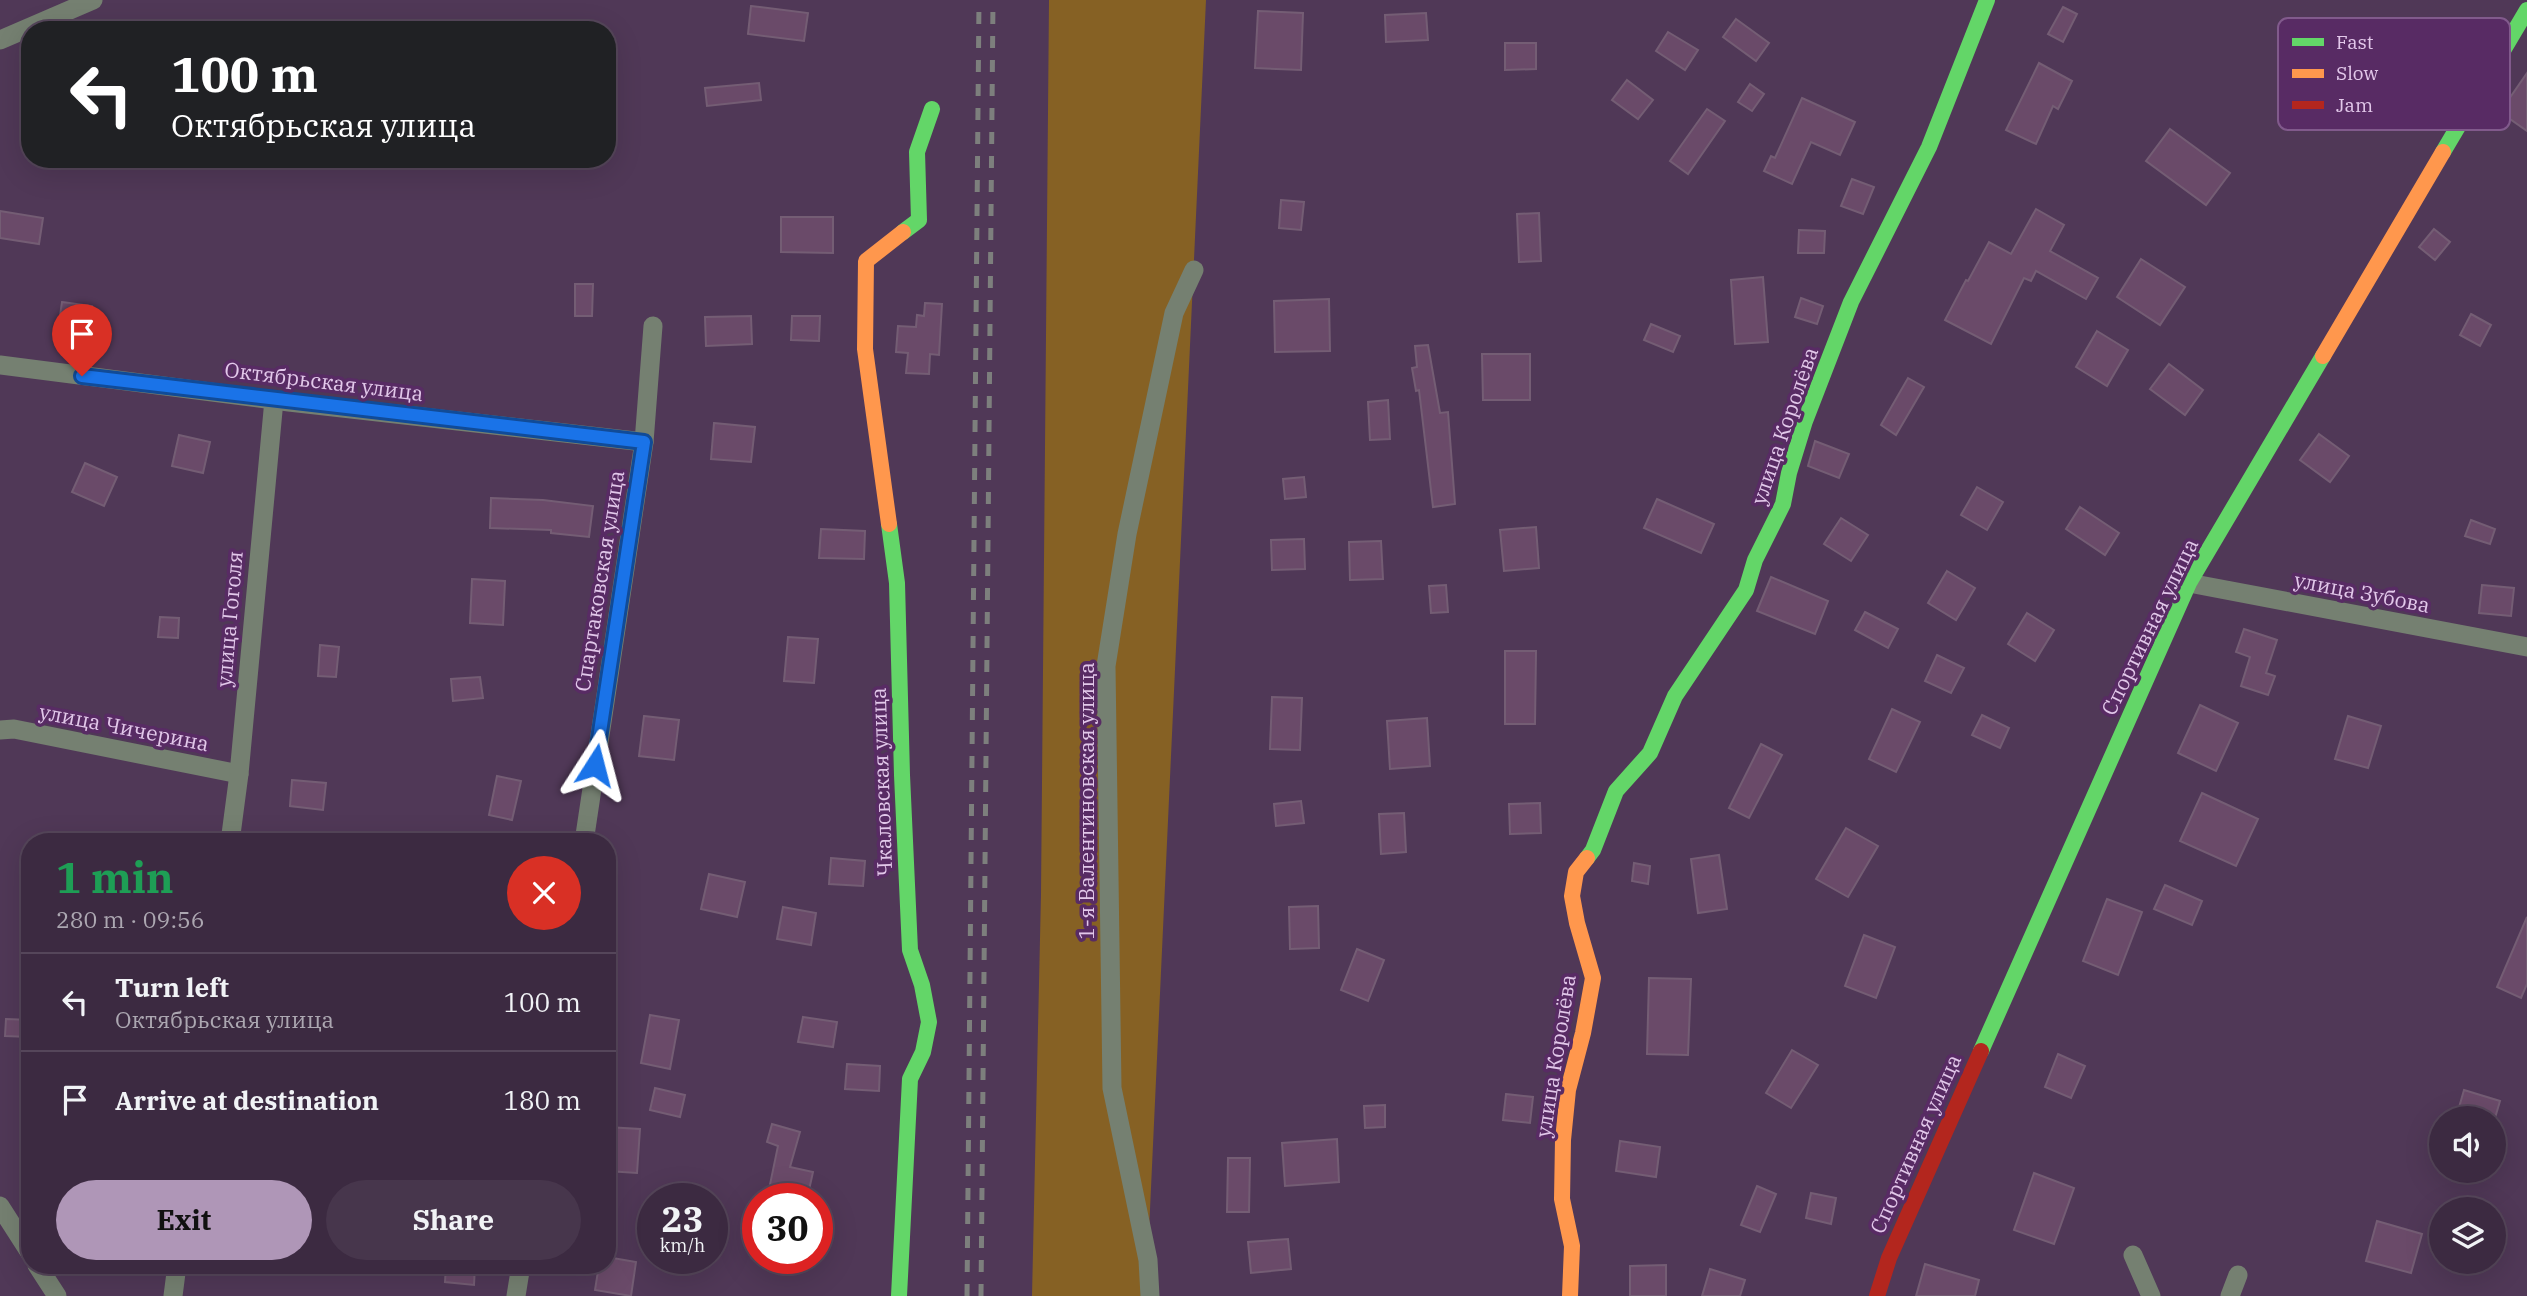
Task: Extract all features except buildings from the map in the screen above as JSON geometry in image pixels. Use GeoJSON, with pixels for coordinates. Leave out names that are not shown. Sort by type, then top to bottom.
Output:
{"type":"FeatureCollection","features":[{"type":"Feature","properties":{"kind":"street"},"geometry":{"type":"LineString","coordinates":[[44,21],[93,0]]}},
{"type":"Feature","properties":{"kind":"street","name":"улица Королёва"},"geometry":{"type":"LineString","coordinates":[[1570,1296],[1572,1247],[1562,1199],[1563,1140],[1568,1090],[1583,1033],[1593,978],[1572,896],[1576,872],[1593,850],[1616,790],[1650,753],[1675,696],[1746,590],[1755,561],[1783,505],[1789,473],[1805,421],[1851,302],[1929,147],[1987,0]]}},
{"type":"Feature","properties":{"kind":"street","name":"Спортивная улица"},"geometry":{"type":"LineString","coordinates":[[2510,39],[2527,10]]}},
{"type":"Feature","properties":{"kind":"street"},"geometry":{"type":"LineString","coordinates":[[0,40],[21,31]]}},
{"type":"Feature","properties":{"kind":"street","name":"Чкаловская улица"},"geometry":{"type":"LineString","coordinates":[[899,1296],[910,1079],[923,1052],[929,1021],[922,985],[910,950],[897,583],[865,349],[866,261],[919,220],[918,152],[932,109]]}},
{"type":"Feature","properties":{"kind":"street","name":"Спортивная улица"},"geometry":{"type":"LineString","coordinates":[[1877,1296],[1889,1258],[2189,583],[2456,130]]}},
{"type":"Feature","properties":{"kind":"street","name":"1-я Валентиновская улица"},"geometry":{"type":"LineString","coordinates":[[1150,1296],[1148,1260],[1112,1087],[1106,666],[1127,534],[1174,313],[1194,270]]}},
{"type":"Feature","properties":{"kind":"street","name":"Спартаковская улица"},"geometry":{"type":"LineString","coordinates":[[585,833],[644,442],[653,326]]}},
{"type":"Feature","properties":{"kind":"street","name":"Октябрьская улица"},"geometry":{"type":"LineString","coordinates":[[0,365],[274,400],[644,442]]}},
{"type":"Feature","properties":{"kind":"street","name":"улица Гоголя"},"geometry":{"type":"LineString","coordinates":[[231,833],[274,400]]}},
{"type":"Feature","properties":{"kind":"street","name":"улица Зубова"},"geometry":{"type":"LineString","coordinates":[[2189,583],[2527,647]]}},
{"type":"Feature","properties":{"kind":"street","name":"улица Чичерина"},"geometry":{"type":"LineString","coordinates":[[0,730],[14,729],[239,774]]}},
{"type":"Feature","properties":{"kind":"street"},"geometry":{"type":"LineString","coordinates":[[0,1206],[21,1239]]}},
{"type":"Feature","properties":{"kind":"street"},"geometry":{"type":"LineString","coordinates":[[2133,1255],[2151,1296]]}},
{"type":"Feature","properties":{"kind":"street"},"geometry":{"type":"LineString","coordinates":[[43,1274],[57,1296]]}},
{"type":"Feature","properties":{"kind":"street"},"geometry":{"type":"LineString","coordinates":[[173,1296],[176,1274]]}},
{"type":"Feature","properties":{"kind":"street"},"geometry":{"type":"LineString","coordinates":[[516,1296],[520,1274]]}},
{"type":"Feature","properties":{"kind":"street"},"geometry":{"type":"LineString","coordinates":[[2230,1296],[2238,1275]]}},
{"type":"Feature","properties":{"kind":"shaded area"},"geometry":{"type":"Polygon","coordinates":[[[1049,0],[1206,0],[1146,1296],[1032,1296],[1041,894],[1049,0]]]}},
{"type":"Feature","properties":{"kind":"railway"},"geometry":{"type":"LineString","coordinates":[[967,1296],[979,0]]}},
{"type":"Feature","properties":{"kind":"railway"},"geometry":{"type":"LineString","coordinates":[[981,1296],[993,0]]}},
{"type":"Feature","properties":{"kind":"traffic: fast"},"geometry":{"type":"LineString","coordinates":[[1587,858],[1593,850],[1616,791],[1650,753],[1675,696],[1746,590],[1755,560],[1783,504],[1789,473],[1805,421],[1851,302],[1929,147],[1987,0]]}},
{"type":"Feature","properties":{"kind":"traffic: fast"},"geometry":{"type":"LineString","coordinates":[[2510,39],[2527,10]]}},
{"type":"Feature","properties":{"kind":"traffic: fast"},"geometry":{"type":"LineString","coordinates":[[903,232],[919,220],[917,152],[932,109]]}},
{"type":"Feature","properties":{"kind":"traffic: fast"},"geometry":{"type":"LineString","coordinates":[[2443,152],[2456,130]]}},
{"type":"Feature","properties":{"kind":"traffic: fast"},"geometry":{"type":"LineString","coordinates":[[1981,1051],[2189,583],[2323,356]]}},
{"type":"Feature","properties":{"kind":"traffic: fast"},"geometry":{"type":"LineString","coordinates":[[889,524],[897,583],[910,950],[922,985],[929,1022],[923,1052],[910,1079],[899,1296]]}},
{"type":"Feature","properties":{"kind":"traffic: slow"},"geometry":{"type":"LineString","coordinates":[[2323,356],[2443,152]]}},
{"type":"Feature","properties":{"kind":"traffic: slow"},"geometry":{"type":"LineString","coordinates":[[889,524],[865,349],[866,261],[903,232]]}},
{"type":"Feature","properties":{"kind":"traffic: slow"},"geometry":{"type":"LineString","coordinates":[[1570,1296],[1572,1246],[1562,1199],[1563,1140],[1568,1090],[1583,1033],[1593,978],[1572,896],[1576,872],[1587,858]]}},
{"type":"Feature","properties":{"kind":"traffic: jam"},"geometry":{"type":"LineString","coordinates":[[1877,1296],[1889,1258],[1981,1051]]}},
{"type":"Feature","properties":{"kind":"route"},"geometry":{"type":"LineString","coordinates":[[82,376],[644,442],[595,765]]}}]}
